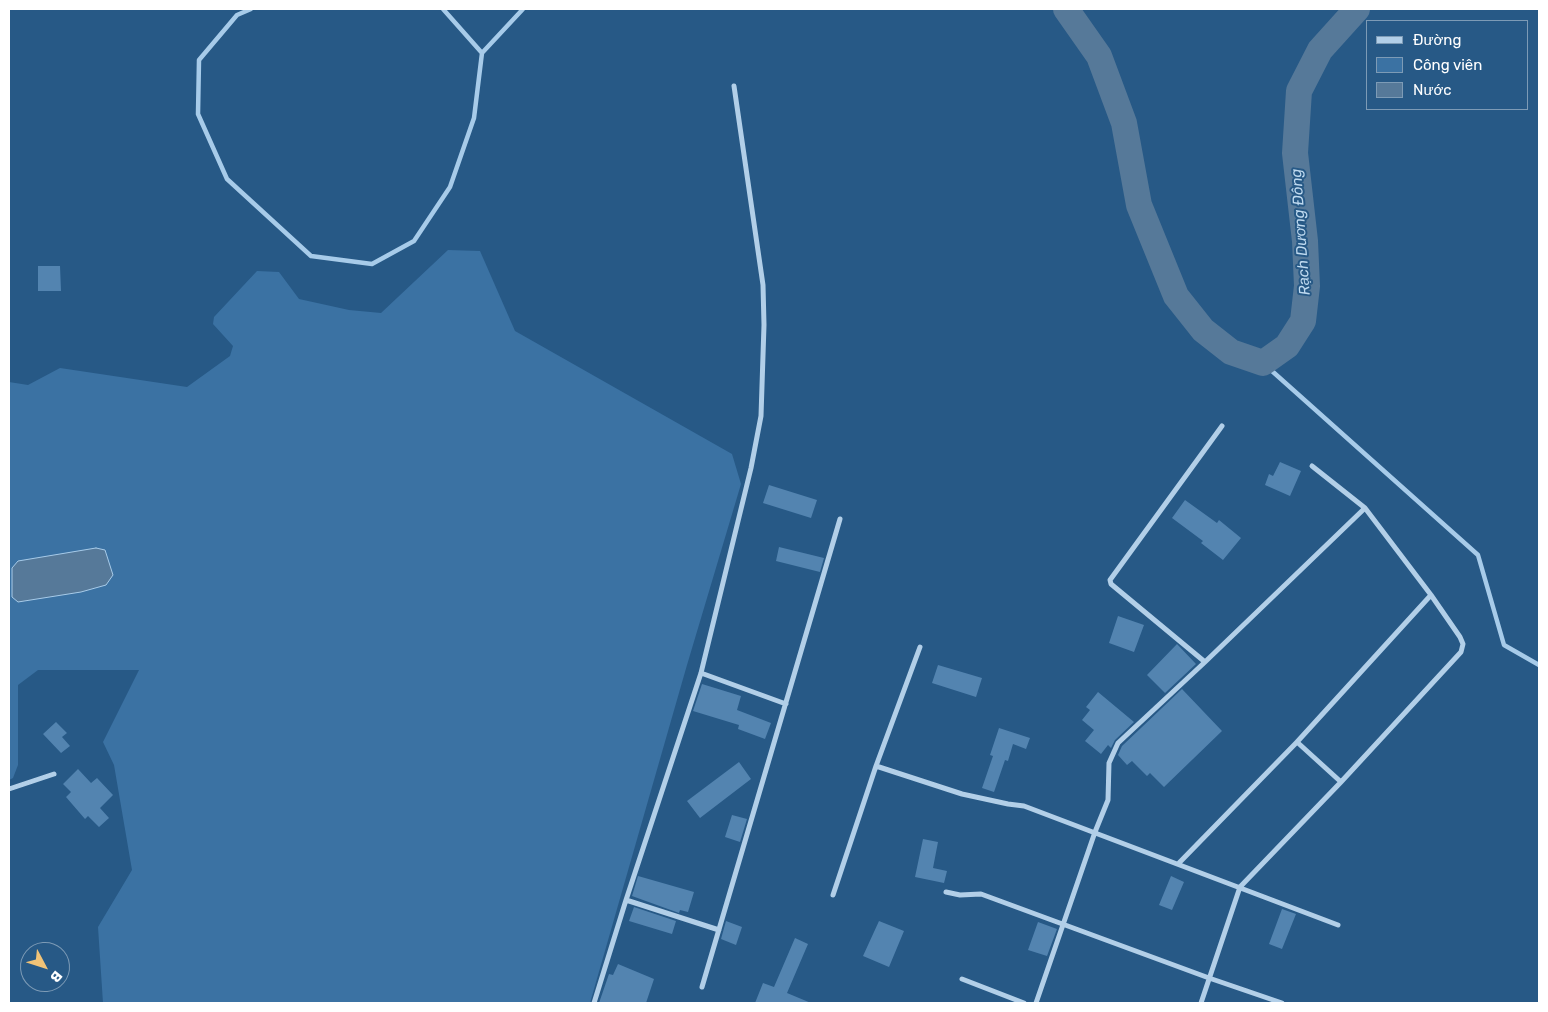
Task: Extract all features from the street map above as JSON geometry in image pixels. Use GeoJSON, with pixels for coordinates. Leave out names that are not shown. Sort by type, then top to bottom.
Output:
{"type":"FeatureCollection","features":[{"type":"Feature","properties":{"kind":"street"},"geometry":{"type":"LineString","coordinates":[[594,1003],[701,673],[751,468],[761,416],[764,325],[763,285],[734,86]]}},
{"type":"Feature","properties":{"kind":"street"},"geometry":{"type":"LineString","coordinates":[[1205,662],[1111,584],[1110,580],[1222,426]]}},
{"type":"Feature","properties":{"kind":"street"},"geometry":{"type":"LineString","coordinates":[[1201,1003],[1240,886],[1461,652],[1463,644],[1431,595],[1364,508],[1312,466]]}},
{"type":"Feature","properties":{"kind":"street"},"geometry":{"type":"LineString","coordinates":[[1036,1003],[1095,832],[1108,800],[1109,763],[1118,743],[1205,662],[1364,508]]}},
{"type":"Feature","properties":{"kind":"street"},"geometry":{"type":"LineString","coordinates":[[702,987],[840,519]]}},
{"type":"Feature","properties":{"kind":"street"},"geometry":{"type":"LineString","coordinates":[[1178,864],[1296,742],[1431,595]]}},
{"type":"Feature","properties":{"kind":"street"},"geometry":{"type":"LineString","coordinates":[[833,895],[876,766],[920,647]]}},
{"type":"Feature","properties":{"kind":"street"},"geometry":{"type":"LineString","coordinates":[[701,673],[786,704]]}},
{"type":"Feature","properties":{"kind":"street"},"geometry":{"type":"LineString","coordinates":[[1296,742],[1340,782]]}},
{"type":"Feature","properties":{"kind":"street"},"geometry":{"type":"LineString","coordinates":[[876,766],[962,794],[1024,806],[1240,886],[1338,925]]}},
{"type":"Feature","properties":{"kind":"street"},"geometry":{"type":"LineString","coordinates":[[9,789],[54,774]]}},
{"type":"Feature","properties":{"kind":"street"},"geometry":{"type":"LineString","coordinates":[[946,892],[960,895],[981,894],[1282,1003]]}},
{"type":"Feature","properties":{"kind":"street"},"geometry":{"type":"LineString","coordinates":[[626,900],[719,930]]}},
{"type":"Feature","properties":{"kind":"street"},"geometry":{"type":"LineString","coordinates":[[962,979],[1024,1003]]}},
{"type":"Feature","properties":{"kind":"green space"},"geometry":{"type":"Polygon","coordinates":[[[448,250],[480,251],[515,331],[732,454],[741,484],[590,1003],[103,1003],[98,927],[132,870],[114,765],[103,742],[139,670],[38,670],[18,685],[18,765],[13,778],[9,780],[9,382],[28,385],[60,368],[187,387],[230,356],[233,346],[213,324],[214,317],[257,271],[279,272],[299,299],[349,310],[381,313],[448,250]]]}},
{"type":"Feature","properties":{"kind":"water"},"geometry":{"type":"Polygon","coordinates":[[[96,548],[105,550],[113,575],[106,585],[81,592],[18,602],[12,597],[12,568],[18,561],[96,548]]]}},
{"type":"Feature","properties":{"kind":"building"},"geometry":{"type":"Polygon","coordinates":[[[38,266],[60,266],[61,291],[38,291],[38,266]]]}},
{"type":"Feature","properties":{"kind":"building"},"geometry":{"type":"Polygon","coordinates":[[[1280,462],[1301,471],[1290,496],[1265,485],[1269,474],[1273,476],[1280,462]]]}},
{"type":"Feature","properties":{"kind":"building"},"geometry":{"type":"Polygon","coordinates":[[[769,485],[817,500],[811,518],[763,503],[769,485]]]}},
{"type":"Feature","properties":{"kind":"building"},"geometry":{"type":"Polygon","coordinates":[[[1185,500],[1217,523],[1219,520],[1241,538],[1223,560],[1201,543],[1203,541],[1172,518],[1185,500]]]}},
{"type":"Feature","properties":{"kind":"building"},"geometry":{"type":"Polygon","coordinates":[[[779,547],[824,558],[820,572],[776,561],[779,547]]]}},
{"type":"Feature","properties":{"kind":"building"},"geometry":{"type":"Polygon","coordinates":[[[1118,616],[1144,625],[1134,652],[1109,643],[1118,616]]]}},
{"type":"Feature","properties":{"kind":"building"},"geometry":{"type":"Polygon","coordinates":[[[1177,644],[1196,664],[1165,693],[1147,675],[1177,644]]]}},
{"type":"Feature","properties":{"kind":"building"},"geometry":{"type":"Polygon","coordinates":[[[938,665],[982,678],[976,697],[932,683],[938,665]]]}},
{"type":"Feature","properties":{"kind":"building"},"geometry":{"type":"Polygon","coordinates":[[[702,684],[741,696],[737,710],[771,723],[765,739],[738,729],[739,725],[693,711],[702,684]]]}},
{"type":"Feature","properties":{"kind":"building"},"geometry":{"type":"Polygon","coordinates":[[[1182,689],[1222,731],[1164,787],[1150,773],[1147,776],[1132,761],[1127,765],[1118,755],[1122,746],[1182,689]]]}},
{"type":"Feature","properties":{"kind":"building"},"geometry":{"type":"Polygon","coordinates":[[[1098,692],[1134,722],[1115,740],[1111,748],[1108,745],[1101,754],[1085,741],[1094,730],[1082,720],[1090,710],[1086,707],[1098,692]]]}},
{"type":"Feature","properties":{"kind":"building"},"geometry":{"type":"Polygon","coordinates":[[[56,722],[67,733],[62,737],[70,746],[61,753],[43,734],[56,722]]]}},
{"type":"Feature","properties":{"kind":"building"},"geometry":{"type":"Polygon","coordinates":[[[999,728],[1030,738],[1026,749],[1013,744],[1008,761],[1005,760],[994,792],[982,788],[993,756],[990,755],[999,728]]]}},
{"type":"Feature","properties":{"kind":"building"},"geometry":{"type":"Polygon","coordinates":[[[739,762],[751,779],[700,818],[687,801],[739,762]]]}},
{"type":"Feature","properties":{"kind":"building"},"geometry":{"type":"Polygon","coordinates":[[[78,769],[91,783],[97,778],[113,795],[100,808],[109,818],[99,827],[88,816],[85,819],[66,797],[71,792],[63,784],[78,769]]]}},
{"type":"Feature","properties":{"kind":"building"},"geometry":{"type":"Polygon","coordinates":[[[732,815],[747,819],[740,842],[725,837],[732,815]]]}},
{"type":"Feature","properties":{"kind":"building"},"geometry":{"type":"Polygon","coordinates":[[[923,839],[938,842],[933,868],[947,871],[944,883],[915,877],[923,839]]]}},
{"type":"Feature","properties":{"kind":"building"},"geometry":{"type":"Polygon","coordinates":[[[638,876],[694,892],[688,912],[680,910],[679,913],[632,896],[638,876]]]}},
{"type":"Feature","properties":{"kind":"building"},"geometry":{"type":"Polygon","coordinates":[[[1171,876],[1184,882],[1172,910],[1159,905],[1171,876]]]}},
{"type":"Feature","properties":{"kind":"building"},"geometry":{"type":"Polygon","coordinates":[[[634,907],[676,921],[672,934],[629,921],[634,907]]]}},
{"type":"Feature","properties":{"kind":"building"},"geometry":{"type":"Polygon","coordinates":[[[1282,909],[1296,914],[1282,949],[1269,944],[1282,909]]]}},
{"type":"Feature","properties":{"kind":"building"},"geometry":{"type":"Polygon","coordinates":[[[726,921],[742,927],[736,945],[721,939],[726,921]]]}},
{"type":"Feature","properties":{"kind":"building"},"geometry":{"type":"Polygon","coordinates":[[[879,921],[904,931],[889,967],[863,956],[879,921]]]}},
{"type":"Feature","properties":{"kind":"building"},"geometry":{"type":"Polygon","coordinates":[[[1038,922],[1057,929],[1047,956],[1028,950],[1038,922]]]}},
{"type":"Feature","properties":{"kind":"building"},"geometry":{"type":"Polygon","coordinates":[[[795,938],[808,944],[787,993],[811,1003],[755,1003],[763,983],[774,987],[795,938]]]}},
{"type":"Feature","properties":{"kind":"building"},"geometry":{"type":"Polygon","coordinates":[[[618,964],[654,979],[646,1003],[599,1003],[609,974],[613,975],[618,964]]]}},
{"type":"Feature","properties":{"kind":"waterway"},"geometry":{"type":"LineString","coordinates":[[251,9],[237,15],[199,60],[198,114],[227,179],[311,256],[372,264],[414,241],[450,187],[474,118],[482,53],[523,9]]}},
{"type":"Feature","properties":{"kind":"waterway"},"geometry":{"type":"LineString","coordinates":[[443,9],[482,53]]}},
{"type":"Feature","properties":{"kind":"waterway","name":"Rạch Dương Đông"},"geometry":{"type":"LineString","coordinates":[[1066,9],[1099,56],[1124,123],[1139,205],[1176,296],[1203,330],[1231,352],[1263,363],[1287,346],[1303,321],[1307,286],[1305,241],[1295,153],[1299,91],[1320,50],[1357,9]]}},
{"type":"Feature","properties":{"kind":"waterway"},"geometry":{"type":"LineString","coordinates":[[1263,363],[1478,555],[1504,645],[1539,665]]}}]}
